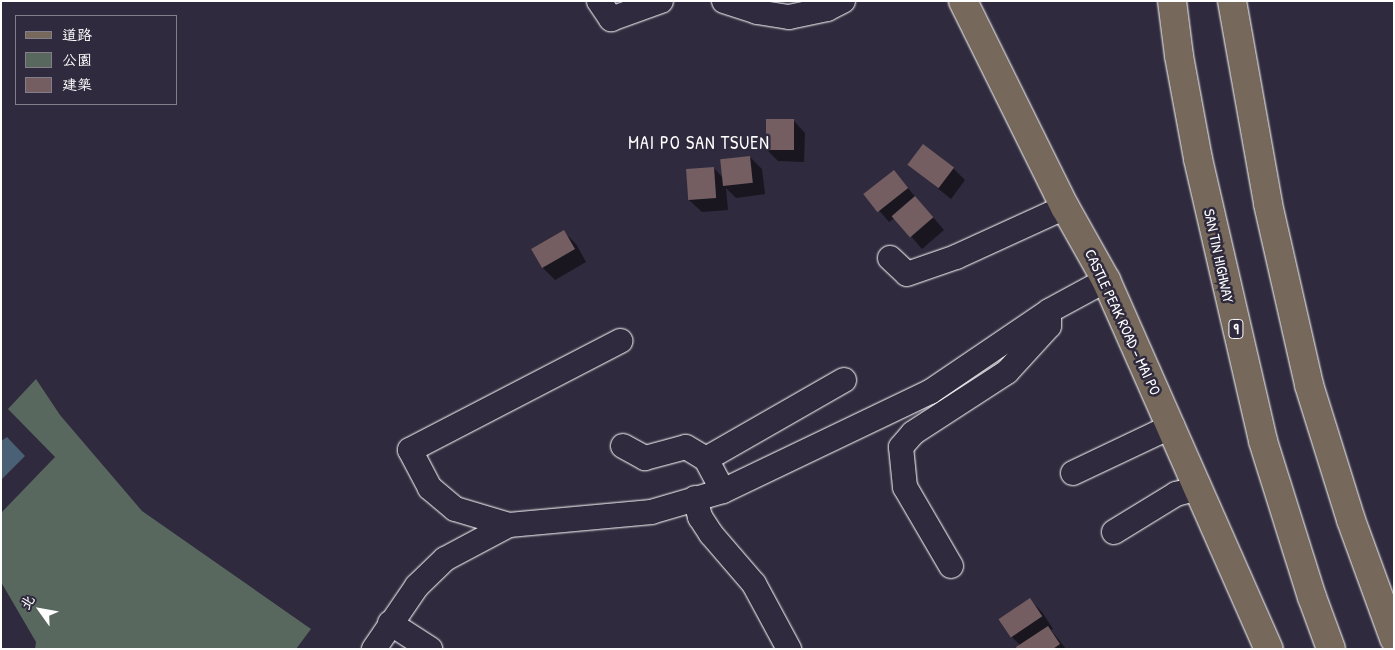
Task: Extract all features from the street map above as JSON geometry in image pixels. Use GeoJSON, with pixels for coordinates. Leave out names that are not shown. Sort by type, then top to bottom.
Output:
{"type":"FeatureCollection","features":[{"type":"Feature","properties":{"kind":"main road","name":"CASTLE PEAK ROAD – MAI PO"},"geometry":{"type":"LineString","coordinates":[[962,1],[1065,207],[1106,280],[1269,649]]}},
{"type":"Feature","properties":{"kind":"main road","name":"SAN TIN HIGHWAY"},"geometry":{"type":"LineString","coordinates":[[1172,1],[1179,56],[1198,159],[1263,441],[1312,597],[1331,649]]}},
{"type":"Feature","properties":{"kind":"main road"},"geometry":{"type":"LineString","coordinates":[[1232,1],[1268,204],[1309,385],[1351,520],[1394,638]]}},
{"type":"Feature","properties":{"kind":"street"},"geometry":{"type":"LineString","coordinates":[[600,1],[611,19],[661,1]]}},
{"type":"Feature","properties":{"kind":"street"},"geometry":{"type":"LineString","coordinates":[[724,1],[757,12],[789,17],[827,9],[843,1]]}},
{"type":"Feature","properties":{"kind":"street"},"geometry":{"type":"LineString","coordinates":[[890,258],[907,274],[956,256],[1065,207]]}},
{"type":"Feature","properties":{"kind":"street"},"geometry":{"type":"LineString","coordinates":[[620,340],[410,450],[430,488],[455,509],[509,525],[651,512],[723,491],[930,392],[1049,311],[1106,280]]}},
{"type":"Feature","properties":{"kind":"street"},"geometry":{"type":"LineString","coordinates":[[951,566],[905,486],[901,448],[913,433],[1007,372],[1049,326],[1049,311]]}},
{"type":"Feature","properties":{"kind":"street"},"geometry":{"type":"LineString","coordinates":[[706,460],[844,380]]}},
{"type":"Feature","properties":{"kind":"street"},"geometry":{"type":"LineString","coordinates":[[1073,473],[1172,426]]}},
{"type":"Feature","properties":{"kind":"street"},"geometry":{"type":"LineString","coordinates":[[623,446],[645,458],[686,447],[706,460],[723,491]]}},
{"type":"Feature","properties":{"kind":"street"},"geometry":{"type":"LineString","coordinates":[[1114,532],[1176,494],[1198,488]]}},
{"type":"Feature","properties":{"kind":"street"},"geometry":{"type":"LineString","coordinates":[[695,498],[704,523],[711,534],[754,584],[788,649]]}},
{"type":"Feature","properties":{"kind":"street"},"geometry":{"type":"LineString","coordinates":[[374,649],[390,622],[417,586],[445,559],[509,525]]}},
{"type":"Feature","properties":{"kind":"street"},"geometry":{"type":"LineString","coordinates":[[390,622],[430,649]]}},
{"type":"Feature","properties":{"kind":"green space"},"geometry":{"type":"Polygon","coordinates":[[[36,379],[60,415],[142,511],[311,629],[296,649],[35,649],[36,642],[1,582],[1,513],[55,457],[8,409],[36,379]]]}},
{"type":"Feature","properties":{"kind":"water"},"geometry":{"type":"Polygon","coordinates":[[[7,437],[25,456],[1,480],[1,441],[7,437]]]}},
{"type":"Feature","properties":{"kind":"building"},"geometry":{"type":"Polygon","coordinates":[[[766,119],[794,119],[794,150],[766,150],[766,119]]]}},
{"type":"Feature","properties":{"kind":"building"},"geometry":{"type":"Polygon","coordinates":[[[923,144],[954,167],[938,188],[907,165],[923,144]]]}},
{"type":"Feature","properties":{"kind":"building"},"geometry":{"type":"Polygon","coordinates":[[[750,156],[753,183],[723,186],[720,159],[750,156]]]}},
{"type":"Feature","properties":{"kind":"building"},"geometry":{"type":"Polygon","coordinates":[[[714,167],[716,198],[688,200],[686,169],[714,167]]]}},
{"type":"Feature","properties":{"kind":"building"},"geometry":{"type":"Polygon","coordinates":[[[894,170],[908,188],[877,212],[863,194],[894,170]]]}},
{"type":"Feature","properties":{"kind":"building"},"geometry":{"type":"Polygon","coordinates":[[[915,196],[933,217],[910,237],[892,216],[915,196]]]}},
{"type":"Feature","properties":{"kind":"building"},"geometry":{"type":"Polygon","coordinates":[[[564,230],[575,249],[542,268],[531,249],[564,230]]]}},
{"type":"Feature","properties":{"kind":"building"},"geometry":{"type":"Polygon","coordinates":[[[1030,598],[1042,616],[1011,637],[998,619],[1030,598]]]}},
{"type":"Feature","properties":{"kind":"building"},"geometry":{"type":"Polygon","coordinates":[[[1048,626],[1060,644],[1053,649],[1017,649],[1016,647],[1048,626]]]}},
{"type":"Feature","properties":{"kind":"district","name":"MAI PO SAN TSUEN"},"geometry":{"type":"Point","coordinates":[699,143]}}]}
